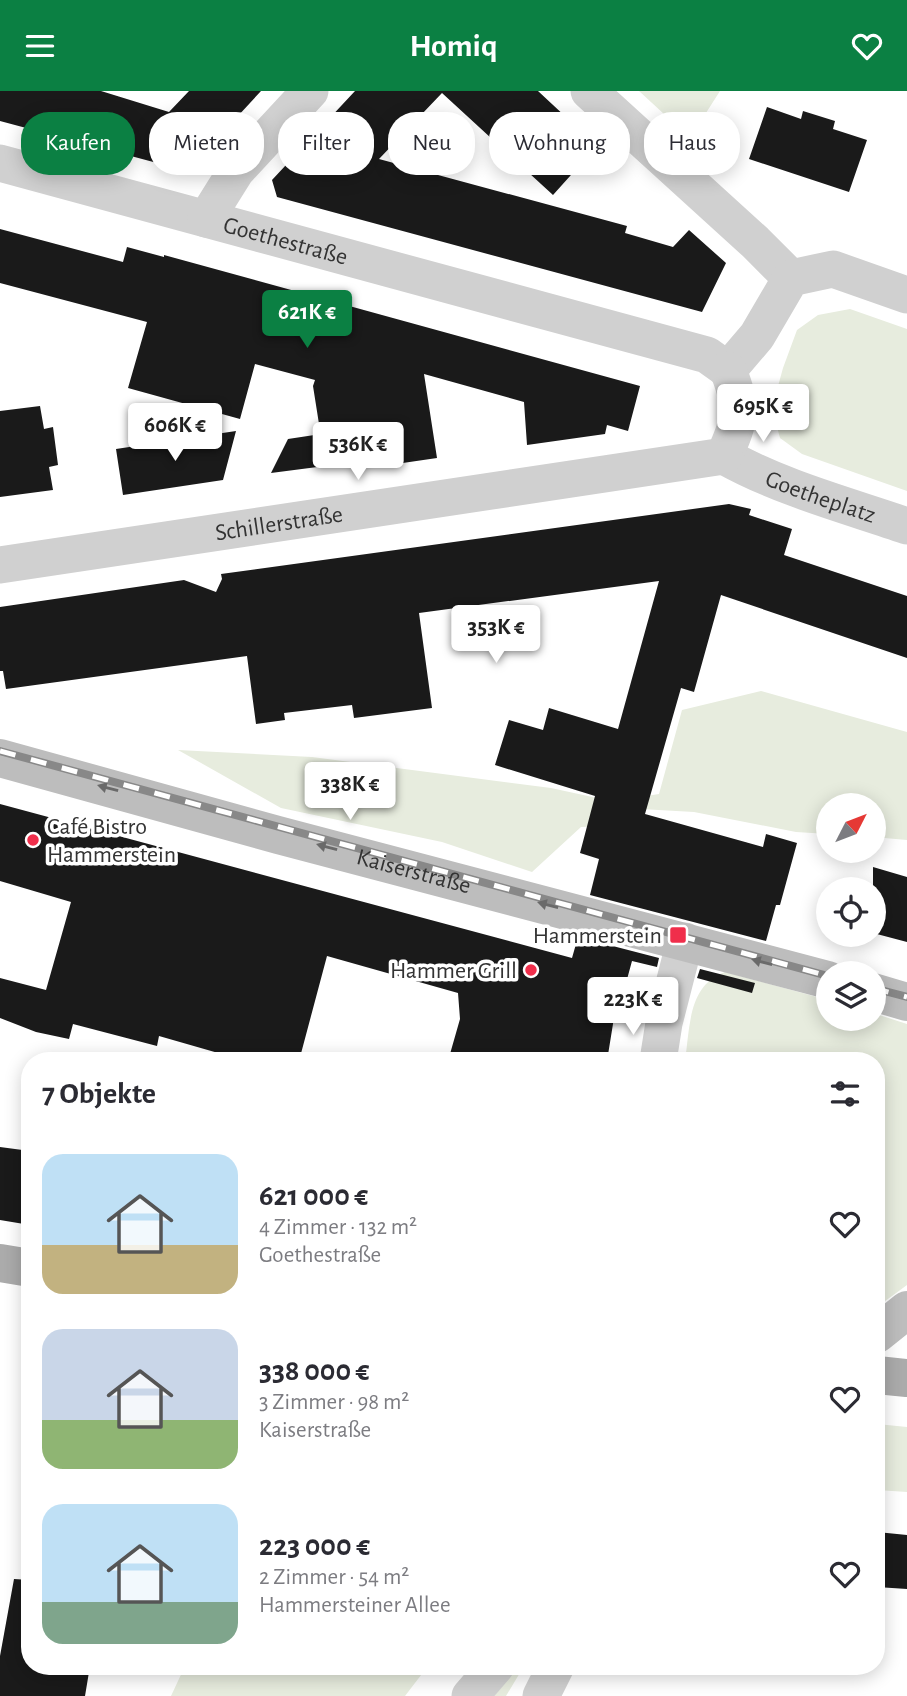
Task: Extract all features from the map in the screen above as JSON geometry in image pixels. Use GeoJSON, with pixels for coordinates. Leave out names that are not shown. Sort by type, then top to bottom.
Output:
{"type":"FeatureCollection","features":[{"type":"Feature","properties":{"kind":"main road","name":"Kaiserstraße"},"geometry":{"type":"LineString","coordinates":[[0,758],[278,835],[816,977]]}},
{"type":"Feature","properties":{"kind":"main road"},"geometry":{"type":"LineString","coordinates":[[886,996],[907,1002]]}},
{"type":"Feature","properties":{"kind":"main road"},"geometry":{"type":"LineString","coordinates":[[0,1263],[21,1266]]}},
{"type":"Feature","properties":{"kind":"main road"},"geometry":{"type":"LineString","coordinates":[[885,1328],[907,1310]]}},
{"type":"Feature","properties":{"kind":"main road"},"geometry":{"type":"LineString","coordinates":[[885,1376],[907,1378]]}},
{"type":"Feature","properties":{"kind":"street"},"geometry":{"type":"LineString","coordinates":[[206,219],[236,171],[310,91]]}},
{"type":"Feature","properties":{"kind":"street"},"geometry":{"type":"LineString","coordinates":[[589,91],[791,278]]}},
{"type":"Feature","properties":{"kind":"street","name":"Goethestraße"},"geometry":{"type":"LineString","coordinates":[[0,163],[707,355],[729,370]]}},
{"type":"Feature","properties":{"kind":"street"},"geometry":{"type":"LineString","coordinates":[[724,456],[737,428],[738,396],[729,370],[757,336],[791,278],[833,269],[907,295]]}},
{"type":"Feature","properties":{"kind":"street","name":"Goetheplatz"},"geometry":{"type":"LineString","coordinates":[[724,456],[777,481],[907,526]]}},
{"type":"Feature","properties":{"kind":"street","name":"Schillerstraße"},"geometry":{"type":"LineString","coordinates":[[0,565],[724,456]]}},
{"type":"Feature","properties":{"kind":"street"},"geometry":{"type":"LineString","coordinates":[[659,1052],[685,941]]}},
{"type":"Feature","properties":{"kind":"street"},"geometry":{"type":"LineString","coordinates":[[470,1696],[488,1675]]}},
{"type":"Feature","properties":{"kind":"street"},"geometry":{"type":"LineString","coordinates":[[541,1696],[552,1675]]}},
{"type":"Feature","properties":{"kind":"shaded area"},"geometry":{"type":"Polygon","coordinates":[[[639,91],[720,91],[707,112],[662,112],[639,91]]]}},
{"type":"Feature","properties":{"kind":"shaded area"},"geometry":{"type":"Polygon","coordinates":[[[850,309],[907,329],[907,491],[802,454],[780,438],[772,408],[797,330],[818,315],[850,309]]]}},
{"type":"Feature","properties":{"kind":"shaded area"},"geometry":{"type":"Polygon","coordinates":[[[761,691],[907,732],[907,840],[886,838],[886,793],[816,793],[816,833],[796,832],[694,812],[623,808],[610,826],[581,827],[532,872],[442,842],[281,808],[178,750],[312,757],[551,788],[597,798],[634,798],[659,794],[682,710],[761,691]]]}},
{"type":"Feature","properties":{"kind":"shaded area"},"geometry":{"type":"Polygon","coordinates":[[[725,972],[816,997],[816,1031],[886,1031],[886,1017],[907,1024],[907,1285],[885,1301],[885,1052],[686,1052],[693,1009],[704,987],[725,972]]]}},
{"type":"Feature","properties":{"kind":"shaded area"},"geometry":{"type":"Polygon","coordinates":[[[885,1425],[907,1427],[907,1492],[885,1491],[885,1425]]]}},
{"type":"Feature","properties":{"kind":"shaded area"},"geometry":{"type":"Polygon","coordinates":[[[181,1675],[421,1675],[405,1696],[171,1696],[181,1675]]]}},
{"type":"Feature","properties":{"kind":"shaded area"},"geometry":{"type":"Polygon","coordinates":[[[512,1675],[519,1675],[506,1696],[494,1696],[512,1675]]]}},
{"type":"Feature","properties":{"kind":"building"},"geometry":{"type":"Polygon","coordinates":[[[0,91],[101,91],[169,112],[149,112],[149,161],[135,157],[135,112],[21,112],[21,127],[0,121],[0,91]]]}},
{"type":"Feature","properties":{"kind":"building"},"geometry":{"type":"Polygon","coordinates":[[[189,91],[261,91],[242,112],[169,112],[189,91]]]}},
{"type":"Feature","properties":{"kind":"building"},"geometry":{"type":"Polygon","coordinates":[[[355,91],[538,91],[561,112],[489,112],[489,136],[475,123],[475,112],[463,112],[442,93],[424,112],[388,112],[388,150],[379,159],[388,161],[388,175],[438,175],[627,226],[625,233],[673,247],[689,230],[726,263],[702,312],[277,197],[272,180],[278,174],[374,175],[374,112],[335,112],[355,91]]]}},
{"type":"Feature","properties":{"kind":"building"},"geometry":{"type":"Polygon","coordinates":[[[767,107],[801,119],[803,111],[835,121],[833,129],[867,140],[849,192],[749,159],[767,107]]]}},
{"type":"Feature","properties":{"kind":"building"},"geometry":{"type":"Polygon","coordinates":[[[531,175],[571,175],[553,195],[531,175]]]}},
{"type":"Feature","properties":{"kind":"building"},"geometry":{"type":"Polygon","coordinates":[[[0,229],[123,262],[127,247],[164,255],[640,386],[628,431],[607,425],[605,434],[527,445],[524,402],[424,374],[437,458],[389,465],[384,434],[322,443],[313,386],[315,380],[255,364],[240,419],[128,388],[147,322],[0,283],[0,229]]]}},
{"type":"Feature","properties":{"kind":"building"},"geometry":{"type":"Polygon","coordinates":[[[40,406],[44,429],[53,427],[58,465],[49,467],[53,490],[0,497],[0,411],[40,406]]]}},
{"type":"Feature","properties":{"kind":"building"},"geometry":{"type":"Polygon","coordinates":[[[236,431],[223,480],[123,495],[116,449],[236,431]]]}},
{"type":"Feature","properties":{"kind":"building"},"geometry":{"type":"Polygon","coordinates":[[[321,434],[325,466],[271,473],[288,439],[321,434]]]}},
{"type":"Feature","properties":{"kind":"building"},"geometry":{"type":"Polygon","coordinates":[[[729,504],[751,509],[749,515],[792,529],[784,555],[907,596],[907,658],[721,595],[694,692],[681,688],[645,814],[763,847],[766,834],[797,843],[780,905],[776,905],[766,941],[590,895],[599,859],[580,853],[595,796],[495,765],[509,720],[543,730],[549,708],[618,729],[659,581],[419,613],[432,708],[354,718],[352,705],[284,713],[285,720],[256,724],[247,656],[6,689],[3,671],[0,671],[0,607],[184,580],[216,592],[222,579],[221,574],[729,504]]]}},
{"type":"Feature","properties":{"kind":"building"},"geometry":{"type":"Polygon","coordinates":[[[0,804],[572,958],[578,937],[659,958],[657,967],[632,961],[623,994],[618,993],[608,1052],[451,1052],[460,1019],[458,993],[327,956],[301,1052],[215,1052],[159,1036],[157,1046],[73,1024],[69,1039],[36,1032],[0,1018],[0,978],[46,990],[71,902],[0,881],[0,804]]]}},
{"type":"Feature","properties":{"kind":"building"},"geometry":{"type":"Polygon","coordinates":[[[873,867],[907,877],[907,942],[886,936],[886,877],[873,877],[873,867]]]}},
{"type":"Feature","properties":{"kind":"building"},"geometry":{"type":"Polygon","coordinates":[[[700,969],[755,983],[752,993],[697,978],[700,969]]]}},
{"type":"Feature","properties":{"kind":"building"},"geometry":{"type":"Polygon","coordinates":[[[0,1147],[21,1150],[21,1224],[0,1220],[0,1147]]]}},
{"type":"Feature","properties":{"kind":"building"},"geometry":{"type":"Polygon","coordinates":[[[885,1533],[907,1535],[907,1589],[885,1588],[885,1533]]]}},
{"type":"Feature","properties":{"kind":"building"},"geometry":{"type":"Polygon","coordinates":[[[14,1579],[21,1579],[21,1675],[88,1675],[85,1696],[0,1696],[0,1656],[14,1579]]]}},
{"type":"Feature","properties":{"kind":"railway"},"geometry":{"type":"LineString","coordinates":[[0,751],[816,973]]}},
{"type":"Feature","properties":{"kind":"railway"},"geometry":{"type":"LineString","coordinates":[[886,991],[907,997]]}},
{"type":"Feature","properties":{"kind":"place","name":"Café Bistro Hammerstein"},"geometry":{"type":"Point","coordinates":[33,840]}},
{"type":"Feature","properties":{"kind":"place","name":"Hammerstein"},"geometry":{"type":"Point","coordinates":[678,935]}},
{"type":"Feature","properties":{"kind":"place","name":"Hammer Grill"},"geometry":{"type":"Point","coordinates":[531,970]}}]}
